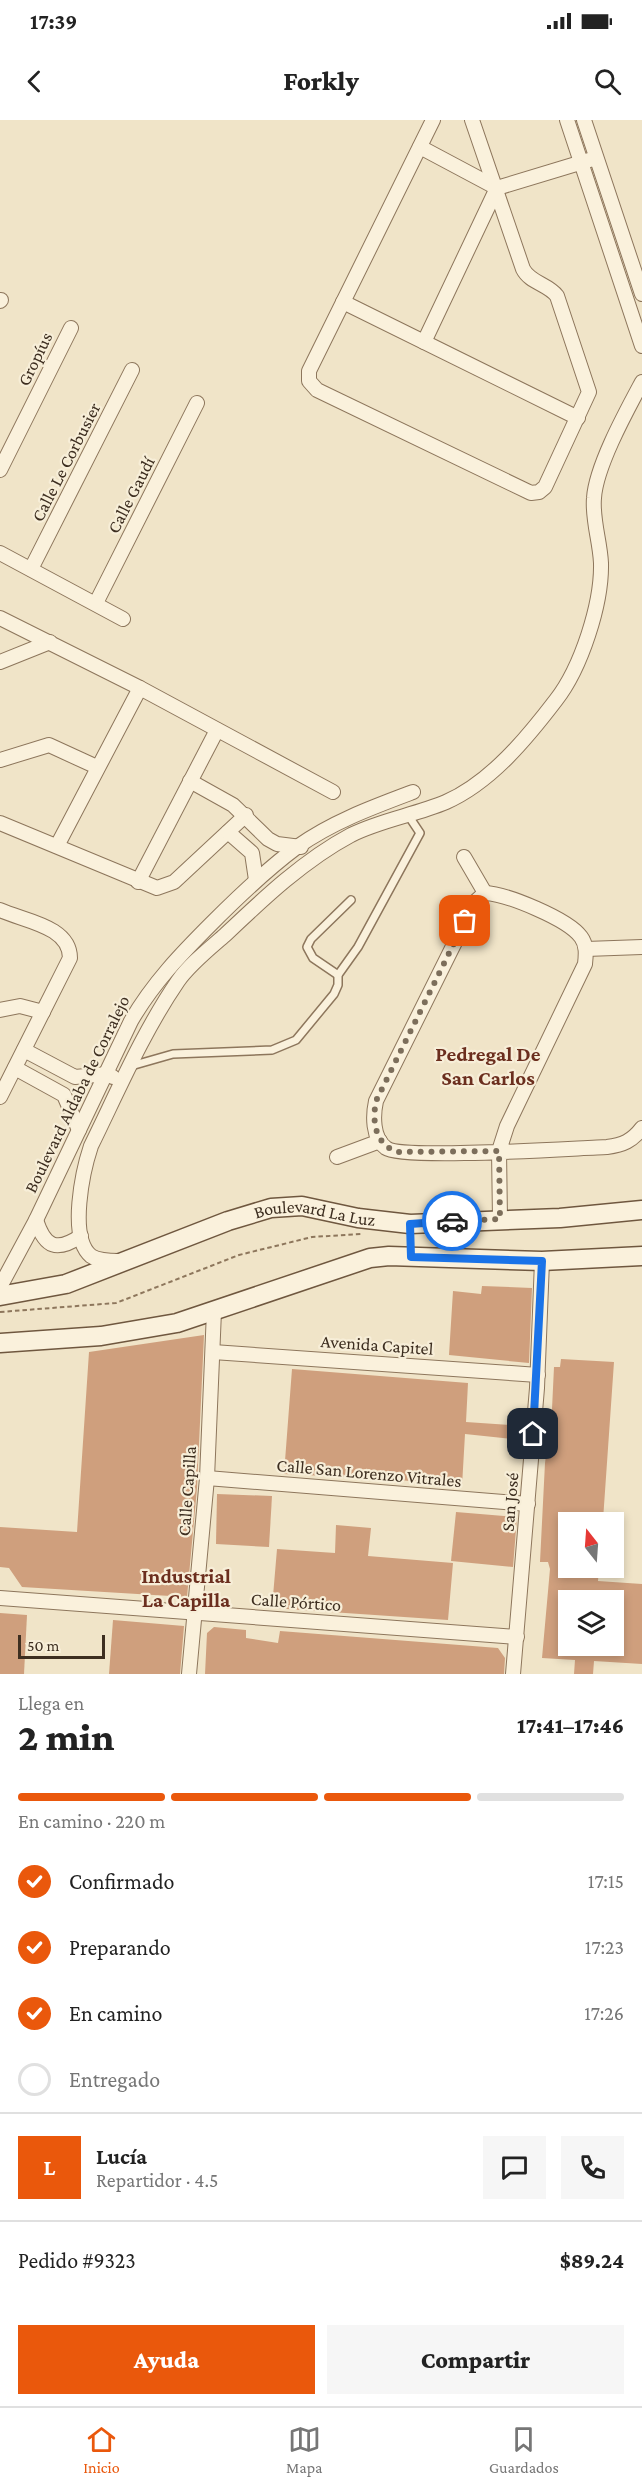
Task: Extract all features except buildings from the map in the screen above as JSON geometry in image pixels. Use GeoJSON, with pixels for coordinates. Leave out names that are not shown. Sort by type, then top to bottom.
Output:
{"type":"FeatureCollection","features":[{"type":"Feature","properties":{"kind":"main road","name":"Boulevard La Luz"},"geometry":{"type":"LineString","coordinates":[[0,1296],[66,1284],[228,1221],[271,1208],[302,1206],[358,1218],[410,1224],[560,1218],[642,1210]]}},
{"type":"Feature","properties":{"kind":"main road"},"geometry":{"type":"LineString","coordinates":[[410,1224],[411,1257]]}},
{"type":"Feature","properties":{"kind":"main road","name":"Boulevard La Luz"},"geometry":{"type":"LineString","coordinates":[[0,1343],[134,1332],[214,1311],[370,1258],[542,1261],[642,1256]]}},
{"type":"Feature","properties":{"kind":"street"},"geometry":{"type":"LineString","coordinates":[[433,120],[309,371],[309,381],[317,390],[531,493],[539,492],[545,487],[589,392],[561,307],[552,290],[526,275],[472,120]]}},
{"type":"Feature","properties":{"kind":"street"},"geometry":{"type":"LineString","coordinates":[[567,120],[642,346]]}},
{"type":"Feature","properties":{"kind":"street"},"geometry":{"type":"LineString","coordinates":[[584,120],[642,294]]}},
{"type":"Feature","properties":{"kind":"street"},"geometry":{"type":"LineString","coordinates":[[420,147],[497,188],[596,158]]}},
{"type":"Feature","properties":{"kind":"street"},"geometry":{"type":"LineString","coordinates":[[424,342],[497,188]]}},
{"type":"Feature","properties":{"kind":"street"},"geometry":{"type":"LineString","coordinates":[[617,272],[633,266]]}},
{"type":"Feature","properties":{"kind":"street"},"geometry":{"type":"LineString","coordinates":[[343,302],[578,418]]}},
{"type":"Feature","properties":{"kind":"street","name":"Gropíus"},"geometry":{"type":"LineString","coordinates":[[0,470],[71,328]]}},
{"type":"Feature","properties":{"kind":"street","name":"Calle Le Corbusier"},"geometry":{"type":"LineString","coordinates":[[31,570],[132,370]]}},
{"type":"Feature","properties":{"kind":"street","name":"Boulevard Aldaba de Corralejo"},"geometry":{"type":"LineString","coordinates":[[81,1236],[80,1201],[83,1169],[91,1146],[164,1002],[181,978],[269,894],[318,856],[350,836],[446,802],[477,783],[523,740],[558,698],[585,644],[598,594],[601,567],[594,496],[615,436],[642,382]]}},
{"type":"Feature","properties":{"kind":"street","name":"Calle Gaudí"},"geometry":{"type":"LineString","coordinates":[[96,603],[197,403]]}},
{"type":"Feature","properties":{"kind":"street"},"geometry":{"type":"LineString","coordinates":[[0,553],[123,619]]}},
{"type":"Feature","properties":{"kind":"street"},"geometry":{"type":"LineString","coordinates":[[0,618],[140,688],[333,792]]}},
{"type":"Feature","properties":{"kind":"street"},"geometry":{"type":"LineString","coordinates":[[0,662],[50,642]]}},
{"type":"Feature","properties":{"kind":"street"},"geometry":{"type":"LineString","coordinates":[[57,846],[140,688]]}},
{"type":"Feature","properties":{"kind":"street"},"geometry":{"type":"LineString","coordinates":[[138,882],[217,730]]}},
{"type":"Feature","properties":{"kind":"street"},"geometry":{"type":"LineString","coordinates":[[0,760],[49,745],[98,767]]}},
{"type":"Feature","properties":{"kind":"street"},"geometry":{"type":"LineString","coordinates":[[190,781],[246,815],[268,839],[277,844],[299,846],[318,856]]}},
{"type":"Feature","properties":{"kind":"street","name":"Boulevard Aldaba de Corralejo"},"geometry":{"type":"LineString","coordinates":[[0,1287],[36,1220],[147,993],[169,966],[256,880],[299,846],[355,815],[413,792]]}},
{"type":"Feature","properties":{"kind":"street"},"geometry":{"type":"LineString","coordinates":[[0,823],[157,888],[174,882],[246,815]]}},
{"type":"Feature","properties":{"kind":"street"},"geometry":{"type":"LineString","coordinates":[[228,832],[252,853],[256,880]]}},
{"type":"Feature","properties":{"kind":"street"},"geometry":{"type":"LineString","coordinates":[[252,853],[268,839]]}},
{"type":"Feature","properties":{"kind":"street"},"geometry":{"type":"LineString","coordinates":[[464,857],[485,893]]}},
{"type":"Feature","properties":{"kind":"street"},"geometry":{"type":"LineString","coordinates":[[500,1219],[499,1151],[520,1096],[585,964],[586,949],[582,939],[572,927],[499,894],[485,893],[475,902],[376,1101],[374,1123],[380,1141],[386,1148],[411,1154],[499,1151],[607,1147],[625,1144],[636,1137],[642,1128]]}},
{"type":"Feature","properties":{"kind":"street"},"geometry":{"type":"LineString","coordinates":[[0,1097],[67,966],[70,950],[59,934],[3,914]]}},
{"type":"Feature","properties":{"kind":"street"},"geometry":{"type":"LineString","coordinates":[[586,949],[642,947]]}},
{"type":"Feature","properties":{"kind":"street"},"geometry":{"type":"LineString","coordinates":[[0,1010],[20,1006],[43,1012]]}},
{"type":"Feature","properties":{"kind":"street"},"geometry":{"type":"LineString","coordinates":[[24,1050],[75,1077],[107,1074],[122,1082]]}},
{"type":"Feature","properties":{"kind":"street"},"geometry":{"type":"LineString","coordinates":[[15,1068],[64,1095],[79,1130]]}},
{"type":"Feature","properties":{"kind":"street"},"geometry":{"type":"LineString","coordinates":[[64,1095],[75,1077]]}},
{"type":"Feature","properties":{"kind":"street"},"geometry":{"type":"LineString","coordinates":[[337,1156],[380,1141]]}},
{"type":"Feature","properties":{"kind":"street"},"geometry":{"type":"LineString","coordinates":[[36,1220],[40,1232],[50,1244],[65,1245],[81,1236],[86,1250],[93,1257],[127,1261]]}},
{"type":"Feature","properties":{"kind":"street","name":"San José"},"geometry":{"type":"LineString","coordinates":[[513,1674],[538,1375],[542,1261]]}},
{"type":"Feature","properties":{"kind":"street","name":"Calle Capilla"},"geometry":{"type":"LineString","coordinates":[[189,1674],[207,1478],[214,1311]]}},
{"type":"Feature","properties":{"kind":"street","name":"Avenida Capitel"},"geometry":{"type":"LineString","coordinates":[[213,1352],[538,1375]]}},
{"type":"Feature","properties":{"kind":"street","name":"Calle San Lorenzo Vitrales"},"geometry":{"type":"LineString","coordinates":[[207,1478],[528,1504]]}},
{"type":"Feature","properties":{"kind":"street","name":"Calle Pórtico"},"geometry":{"type":"LineString","coordinates":[[0,1598],[517,1637]]}},
{"type":"Feature","properties":{"kind":"lane"},"geometry":{"type":"LineString","coordinates":[[130,1066],[173,1054],[284,1047],[296,1040],[334,994],[338,986],[338,975],[358,947],[420,833],[408,814]]}},
{"type":"Feature","properties":{"kind":"lane"},"geometry":{"type":"LineString","coordinates":[[338,975],[314,958],[307,948],[311,939],[351,900]]}},
{"type":"Feature","properties":{"kind":"way so far"},"geometry":{"type":"LineString","coordinates":[[452,1221],[500,1219],[499,1151],[411,1154],[397,1152],[386,1148],[380,1141],[373,1114],[376,1101],[465,921]]}},
{"type":"Feature","properties":{"kind":"district","name":"Pedregal De San Carlos"},"geometry":{"type":"Point","coordinates":[488,1066]}},
{"type":"Feature","properties":{"kind":"district","name":"Industrial La Capilla"},"geometry":{"type":"Point","coordinates":[186,1588]}},
{"type":"Feature","properties":{"kind":"route"},"geometry":{"type":"LineString","coordinates":[[452,1221],[410,1224],[411,1257],[542,1261],[538,1375],[533,1434]]}}]}
